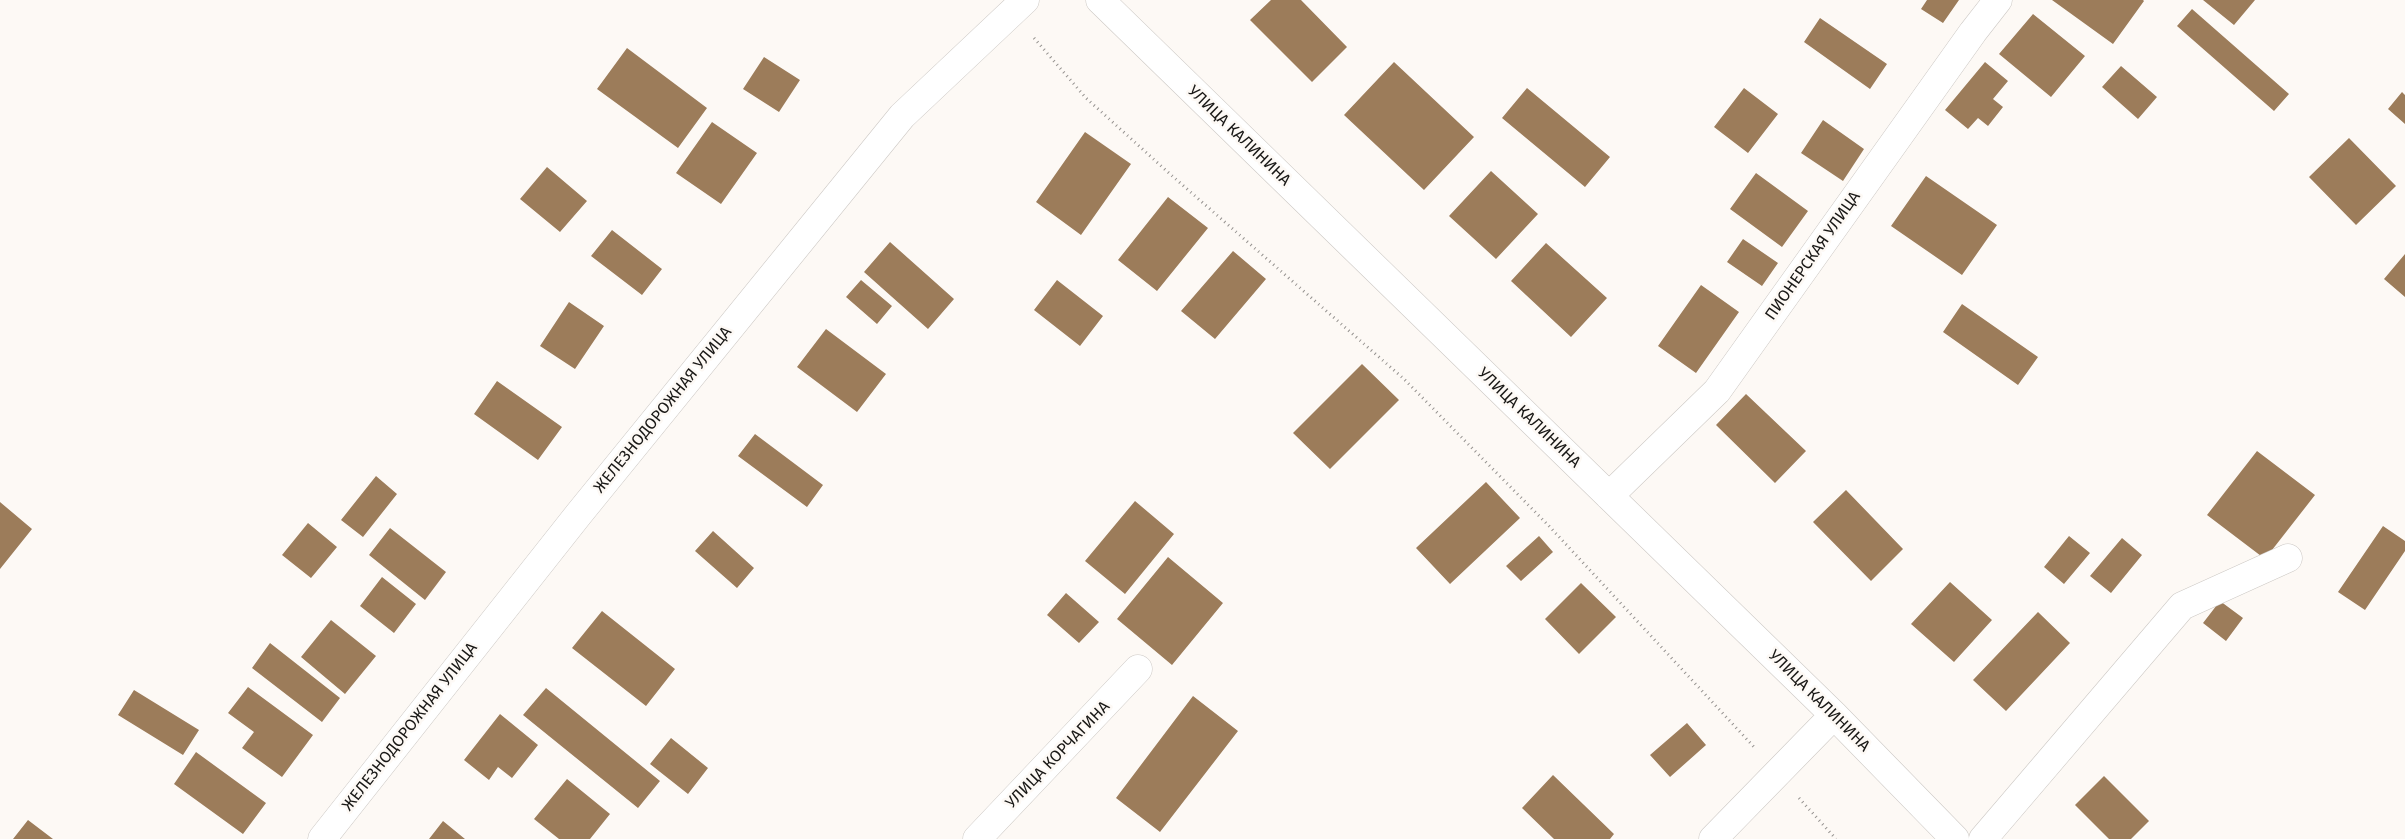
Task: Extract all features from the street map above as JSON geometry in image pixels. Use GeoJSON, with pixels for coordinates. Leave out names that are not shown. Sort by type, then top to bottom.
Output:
{"type":"FeatureCollection","features":[{"type":"Feature","properties":{"kind":"street","name":"УЛИЦА КАЛИНИНА"},"geometry":{"type":"LineString","coordinates":[[1100,0],[1834,715],[1955,839]]}},
{"type":"Feature","properties":{"kind":"street","name":"ПИОНЕРСКАЯ УЛИЦА"},"geometry":{"type":"LineString","coordinates":[[1609,496],[1717,391],[1973,32],[1998,0]]}},
{"type":"Feature","properties":{"kind":"street","name":"ЖЕЛЕЗНОДОРОЖНАЯ УЛИЦА"},"geometry":{"type":"LineString","coordinates":[[322,839],[578,514],[902,116],[1018,6]]}},
{"type":"Feature","properties":{"kind":"street"},"geometry":{"type":"LineString","coordinates":[[1983,839],[2182,606],[2288,558]]}},
{"type":"Feature","properties":{"kind":"street","name":"УЛИЦА КОРЧАГИНА"},"geometry":{"type":"LineString","coordinates":[[977,839],[1138,669]]}},
{"type":"Feature","properties":{"kind":"street"},"geometry":{"type":"LineString","coordinates":[[1713,839],[1834,715]]}},
{"type":"Feature","properties":{"kind":"path"},"geometry":{"type":"LineString","coordinates":[[1018,6],[1086,98],[1177,181],[1404,379],[1556,533],[1836,839]]}},
{"type":"Feature","properties":{"kind":"building"},"geometry":{"type":"Polygon","coordinates":[[[1271,0],[1301,0],[1347,47],[1312,82],[1250,20],[1271,0]]]}},
{"type":"Feature","properties":{"kind":"building"},"geometry":{"type":"Polygon","coordinates":[[[1927,0],[1959,0],[1943,23],[1921,9],[1927,0]]]}},
{"type":"Feature","properties":{"kind":"building"},"geometry":{"type":"Polygon","coordinates":[[[2052,0],[2143,0],[2144,1],[2113,44],[2052,0]]]}},
{"type":"Feature","properties":{"kind":"building"},"geometry":{"type":"Polygon","coordinates":[[[2203,0],[2255,0],[2234,25],[2203,0]]]}},
{"type":"Feature","properties":{"kind":"building"},"geometry":{"type":"Polygon","coordinates":[[[2192,9],[2289,94],[2274,111],[2177,26],[2192,9]]]}},
{"type":"Feature","properties":{"kind":"building"},"geometry":{"type":"Polygon","coordinates":[[[2033,14],[2085,56],[2051,97],[1999,54],[2033,14]]]}},
{"type":"Feature","properties":{"kind":"building"},"geometry":{"type":"Polygon","coordinates":[[[1820,18],[1887,64],[1870,89],[1804,42],[1820,18]]]}},
{"type":"Feature","properties":{"kind":"building"},"geometry":{"type":"Polygon","coordinates":[[[627,48],[707,108],[678,148],[597,89],[627,48]]]}},
{"type":"Feature","properties":{"kind":"building"},"geometry":{"type":"Polygon","coordinates":[[[764,57],[800,80],[779,112],[743,89],[764,57]]]}},
{"type":"Feature","properties":{"kind":"building"},"geometry":{"type":"Polygon","coordinates":[[[1394,62],[1474,137],[1424,190],[1344,115],[1394,62]]]}},
{"type":"Feature","properties":{"kind":"building"},"geometry":{"type":"Polygon","coordinates":[[[1985,62],[2008,81],[1993,99],[2003,107],[1988,126],[1978,118],[1968,129],[1945,110],[1985,62]]]}},
{"type":"Feature","properties":{"kind":"building"},"geometry":{"type":"Polygon","coordinates":[[[2121,66],[2157,97],[2138,119],[2102,87],[2121,66]]]}},
{"type":"Feature","properties":{"kind":"building"},"geometry":{"type":"Polygon","coordinates":[[[1527,88],[1610,157],[1585,187],[1502,118],[1527,88]]]}},
{"type":"Feature","properties":{"kind":"building"},"geometry":{"type":"Polygon","coordinates":[[[1744,88],[1778,114],[1748,153],[1714,127],[1744,88]]]}},
{"type":"Feature","properties":{"kind":"building"},"geometry":{"type":"Polygon","coordinates":[[[2402,92],[2405,95],[2405,124],[2388,109],[2402,92]]]}},
{"type":"Feature","properties":{"kind":"building"},"geometry":{"type":"Polygon","coordinates":[[[1823,120],[1864,149],[1843,181],[1801,153],[1823,120]]]}},
{"type":"Feature","properties":{"kind":"building"},"geometry":{"type":"Polygon","coordinates":[[[712,122],[757,153],[721,204],[676,173],[712,122]]]}},
{"type":"Feature","properties":{"kind":"building"},"geometry":{"type":"Polygon","coordinates":[[[1085,132],[1131,164],[1081,235],[1036,202],[1085,132]]]}},
{"type":"Feature","properties":{"kind":"building"},"geometry":{"type":"Polygon","coordinates":[[[2349,138],[2396,186],[2356,225],[2309,177],[2349,138]]]}},
{"type":"Feature","properties":{"kind":"building"},"geometry":{"type":"Polygon","coordinates":[[[547,167],[587,201],[560,232],[520,199],[547,167]]]}},
{"type":"Feature","properties":{"kind":"building"},"geometry":{"type":"Polygon","coordinates":[[[1491,171],[1538,214],[1496,259],[1449,216],[1491,171]]]}},
{"type":"Feature","properties":{"kind":"building"},"geometry":{"type":"Polygon","coordinates":[[[1756,173],[1808,211],[1782,247],[1730,209],[1756,173]]]}},
{"type":"Feature","properties":{"kind":"building"},"geometry":{"type":"Polygon","coordinates":[[[1926,176],[1997,225],[1962,275],[1891,226],[1926,176]]]}},
{"type":"Feature","properties":{"kind":"building"},"geometry":{"type":"Polygon","coordinates":[[[1168,197],[1208,228],[1157,291],[1118,260],[1168,197]]]}},
{"type":"Feature","properties":{"kind":"building"},"geometry":{"type":"Polygon","coordinates":[[[612,230],[662,269],[642,295],[591,256],[612,230]]]}},
{"type":"Feature","properties":{"kind":"building"},"geometry":{"type":"Polygon","coordinates":[[[1743,239],[1778,263],[1762,286],[1727,262],[1743,239]]]}},
{"type":"Feature","properties":{"kind":"building"},"geometry":{"type":"Polygon","coordinates":[[[890,242],[954,299],[928,329],[864,272],[890,242]]]}},
{"type":"Feature","properties":{"kind":"building"},"geometry":{"type":"Polygon","coordinates":[[[1546,243],[1607,298],[1571,337],[1511,281],[1546,243]]]}},
{"type":"Feature","properties":{"kind":"building"},"geometry":{"type":"Polygon","coordinates":[[[1233,251],[1266,279],[1215,339],[1181,311],[1233,251]]]}},
{"type":"Feature","properties":{"kind":"building"},"geometry":{"type":"Polygon","coordinates":[[[2405,254],[2405,297],[2384,279],[2405,254]]]}},
{"type":"Feature","properties":{"kind":"building"},"geometry":{"type":"Polygon","coordinates":[[[861,280],[892,306],[877,324],[846,297],[861,280]]]}},
{"type":"Feature","properties":{"kind":"building"},"geometry":{"type":"Polygon","coordinates":[[[1057,280],[1103,316],[1080,346],[1034,310],[1057,280]]]}},
{"type":"Feature","properties":{"kind":"building"},"geometry":{"type":"Polygon","coordinates":[[[1701,285],[1739,312],[1696,373],[1658,346],[1701,285]]]}},
{"type":"Feature","properties":{"kind":"building"},"geometry":{"type":"Polygon","coordinates":[[[569,302],[604,326],[575,369],[540,346],[569,302]]]}},
{"type":"Feature","properties":{"kind":"building"},"geometry":{"type":"Polygon","coordinates":[[[1962,304],[2038,357],[2018,385],[1943,332],[1962,304]]]}},
{"type":"Feature","properties":{"kind":"building"},"geometry":{"type":"Polygon","coordinates":[[[826,329],[886,374],[857,412],[797,367],[826,329]]]}},
{"type":"Feature","properties":{"kind":"building"},"geometry":{"type":"Polygon","coordinates":[[[1362,364],[1399,400],[1330,469],[1293,433],[1362,364]]]}},
{"type":"Feature","properties":{"kind":"building"},"geometry":{"type":"Polygon","coordinates":[[[497,381],[562,427],[538,460],[474,414],[497,381]]]}},
{"type":"Feature","properties":{"kind":"building"},"geometry":{"type":"Polygon","coordinates":[[[1746,394],[1806,451],[1775,483],[1716,425],[1746,394]]]}},
{"type":"Feature","properties":{"kind":"building"},"geometry":{"type":"Polygon","coordinates":[[[755,434],[823,485],[807,507],[738,456],[755,434]]]}},
{"type":"Feature","properties":{"kind":"building"},"geometry":{"type":"Polygon","coordinates":[[[2257,451],[2315,495],[2265,559],[2207,515],[2257,451]]]}},
{"type":"Feature","properties":{"kind":"building"},"geometry":{"type":"Polygon","coordinates":[[[376,476],[397,494],[363,537],[341,520],[376,476]]]}},
{"type":"Feature","properties":{"kind":"building"},"geometry":{"type":"Polygon","coordinates":[[[1486,482],[1520,518],[1450,584],[1416,548],[1486,482]]]}},
{"type":"Feature","properties":{"kind":"building"},"geometry":{"type":"Polygon","coordinates":[[[1846,490],[1903,549],[1871,581],[1813,522],[1846,490]]]}},
{"type":"Feature","properties":{"kind":"building"},"geometry":{"type":"Polygon","coordinates":[[[1135,501],[1174,534],[1125,594],[1085,561],[1135,501]]]}},
{"type":"Feature","properties":{"kind":"building"},"geometry":{"type":"Polygon","coordinates":[[[0,502],[32,529],[0,569],[0,502]]]}},
{"type":"Feature","properties":{"kind":"building"},"geometry":{"type":"Polygon","coordinates":[[[308,523],[337,547],[311,578],[282,555],[308,523]]]}},
{"type":"Feature","properties":{"kind":"building"},"geometry":{"type":"Polygon","coordinates":[[[2383,526],[2405,541],[2405,551],[2365,610],[2338,592],[2383,526]]]}},
{"type":"Feature","properties":{"kind":"building"},"geometry":{"type":"Polygon","coordinates":[[[390,528],[446,572],[425,600],[369,555],[390,528]]]}},
{"type":"Feature","properties":{"kind":"building"},"geometry":{"type":"Polygon","coordinates":[[[713,531],[754,568],[737,588],[695,551],[713,531]]]}},
{"type":"Feature","properties":{"kind":"building"},"geometry":{"type":"Polygon","coordinates":[[[1539,536],[1553,552],[1521,581],[1506,566],[1539,536]]]}},
{"type":"Feature","properties":{"kind":"building"},"geometry":{"type":"Polygon","coordinates":[[[2069,536],[2090,553],[2064,584],[2044,567],[2069,536]]]}},
{"type":"Feature","properties":{"kind":"building"},"geometry":{"type":"Polygon","coordinates":[[[2122,538],[2142,555],[2111,593],[2090,576],[2122,538]]]}},
{"type":"Feature","properties":{"kind":"building"},"geometry":{"type":"Polygon","coordinates":[[[1168,557],[1223,603],[1172,665],[1117,619],[1168,557]]]}},
{"type":"Feature","properties":{"kind":"building"},"geometry":{"type":"Polygon","coordinates":[[[382,577],[416,604],[394,633],[360,606],[382,577]]]}},
{"type":"Feature","properties":{"kind":"building"},"geometry":{"type":"Polygon","coordinates":[[[1950,582],[1992,620],[1954,662],[1911,624],[1950,582]]]}},
{"type":"Feature","properties":{"kind":"building"},"geometry":{"type":"Polygon","coordinates":[[[1581,583],[1616,617],[1579,654],[1545,619],[1581,583]]]}},
{"type":"Feature","properties":{"kind":"building"},"geometry":{"type":"Polygon","coordinates":[[[1066,593],[1099,622],[1079,643],[1047,615],[1066,593]]]}},
{"type":"Feature","properties":{"kind":"building"},"geometry":{"type":"Polygon","coordinates":[[[2220,601],[2243,618],[2226,641],[2203,623],[2220,601]]]}},
{"type":"Feature","properties":{"kind":"building"},"geometry":{"type":"Polygon","coordinates":[[[602,611],[675,669],[646,706],[572,648],[602,611]]]}},
{"type":"Feature","properties":{"kind":"building"},"geometry":{"type":"Polygon","coordinates":[[[2038,612],[2070,643],[2006,711],[1973,680],[2038,612]]]}},
{"type":"Feature","properties":{"kind":"building"},"geometry":{"type":"Polygon","coordinates":[[[331,620],[376,656],[345,694],[301,657],[331,620]]]}},
{"type":"Feature","properties":{"kind":"building"},"geometry":{"type":"Polygon","coordinates":[[[270,643],[340,698],[322,722],[252,668],[270,643]]]}},
{"type":"Feature","properties":{"kind":"building"},"geometry":{"type":"Polygon","coordinates":[[[248,687],[313,735],[282,777],[242,748],[254,732],[228,713],[248,687]]]}},
{"type":"Feature","properties":{"kind":"building"},"geometry":{"type":"Polygon","coordinates":[[[546,688],[660,781],[638,808],[523,715],[546,688]]]}},
{"type":"Feature","properties":{"kind":"building"},"geometry":{"type":"Polygon","coordinates":[[[134,690],[199,730],[183,755],[118,715],[134,690]]]}},
{"type":"Feature","properties":{"kind":"building"},"geometry":{"type":"Polygon","coordinates":[[[1193,696],[1238,731],[1160,832],[1116,798],[1193,696]]]}},
{"type":"Feature","properties":{"kind":"building"},"geometry":{"type":"Polygon","coordinates":[[[500,714],[538,745],[512,778],[498,767],[489,780],[464,760],[500,714]]]}},
{"type":"Feature","properties":{"kind":"building"},"geometry":{"type":"Polygon","coordinates":[[[1687,723],[1706,745],[1670,777],[1650,755],[1687,723]]]}},
{"type":"Feature","properties":{"kind":"building"},"geometry":{"type":"Polygon","coordinates":[[[671,738],[708,768],[688,794],[650,764],[671,738]]]}},
{"type":"Feature","properties":{"kind":"building"},"geometry":{"type":"Polygon","coordinates":[[[196,752],[266,803],[243,834],[174,784],[196,752]]]}},
{"type":"Feature","properties":{"kind":"building"},"geometry":{"type":"Polygon","coordinates":[[[1553,775],[1614,834],[1610,839],[1554,839],[1522,808],[1553,775]]]}},
{"type":"Feature","properties":{"kind":"building"},"geometry":{"type":"Polygon","coordinates":[[[2104,776],[2149,821],[2131,839],[2109,839],[2075,805],[2104,776]]]}},
{"type":"Feature","properties":{"kind":"building"},"geometry":{"type":"Polygon","coordinates":[[[567,779],[610,814],[590,839],[559,839],[534,819],[567,779]]]}},
{"type":"Feature","properties":{"kind":"building"},"geometry":{"type":"Polygon","coordinates":[[[28,820],[53,839],[13,839],[28,820]]]}},
{"type":"Feature","properties":{"kind":"building"},"geometry":{"type":"Polygon","coordinates":[[[443,821],[465,839],[429,839],[443,821]]]}}]}
